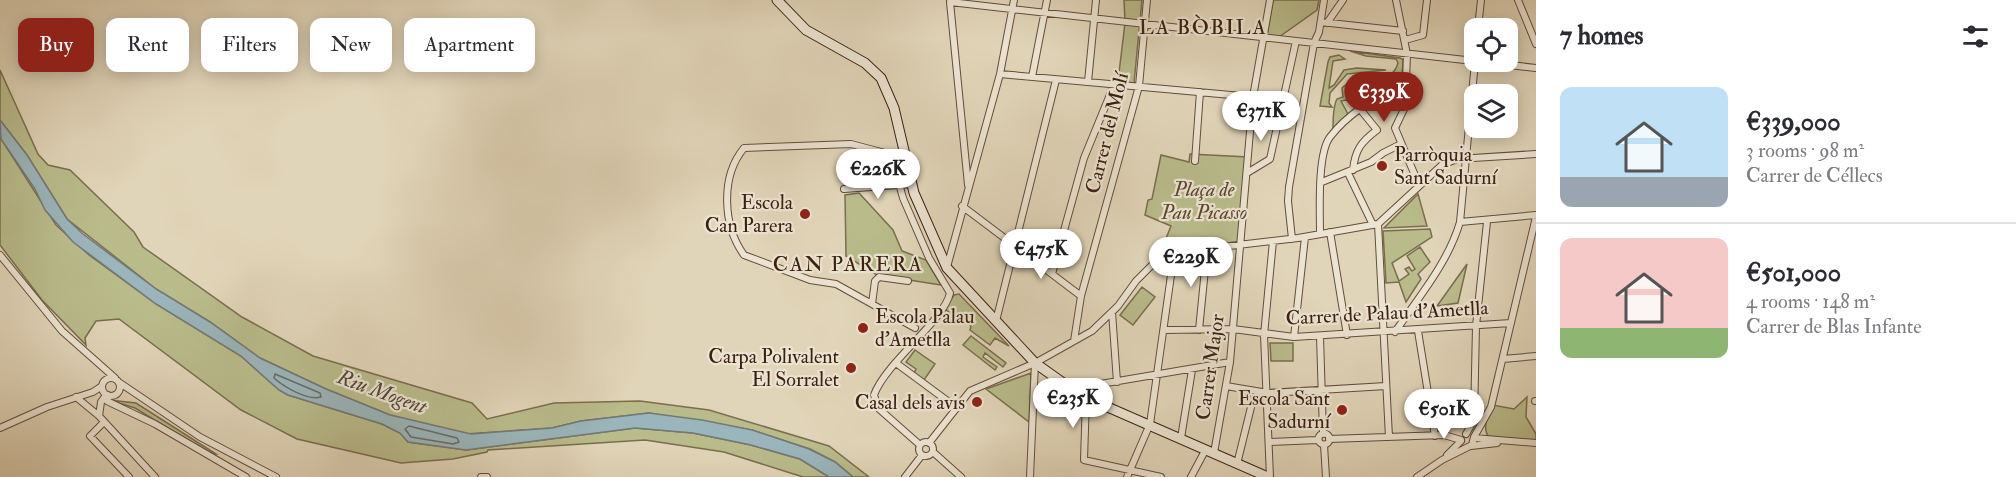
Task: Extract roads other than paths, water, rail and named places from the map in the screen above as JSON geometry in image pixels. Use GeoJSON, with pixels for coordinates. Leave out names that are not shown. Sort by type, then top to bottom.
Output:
{"type":"FeatureCollection","features":[{"type":"Feature","properties":{"kind":"street"},"geometry":{"type":"LineString","coordinates":[[777,0],[806,30],[865,63],[885,84],[912,184],[947,268],[1035,363],[1086,398],[1269,477],[1268,393],[1264,335],[1273,241]]}},
{"type":"Feature","properties":{"kind":"street"},"geometry":{"type":"LineString","coordinates":[[947,268],[962,206],[1000,74],[1014,0]]}},
{"type":"Feature","properties":{"kind":"street"},"geometry":{"type":"LineString","coordinates":[[1032,77],[1047,0]]}},
{"type":"Feature","properties":{"kind":"street"},"geometry":{"type":"LineString","coordinates":[[1088,82],[1096,0]]}},
{"type":"Feature","properties":{"kind":"street","name":"Carrer del Molí"},"geometry":{"type":"LineString","coordinates":[[1074,341],[1081,296],[1139,86],[1147,0]]}},
{"type":"Feature","properties":{"kind":"street","name":"Carrer Major"},"geometry":{"type":"LineString","coordinates":[[1191,477],[1210,451],[1230,362],[1253,97],[1270,0]]}},
{"type":"Feature","properties":{"kind":"street"},"geometry":{"type":"LineString","coordinates":[[1324,0],[1324,22]]}},
{"type":"Feature","properties":{"kind":"street"},"geometry":{"type":"LineString","coordinates":[[1292,238],[1288,201],[1289,187],[1314,43],[1324,22],[1343,0]]}},
{"type":"Feature","properties":{"kind":"street"},"geometry":{"type":"LineString","coordinates":[[1396,0],[1406,40],[1407,54],[1405,107],[1395,128],[1419,185]]}},
{"type":"Feature","properties":{"kind":"street"},"geometry":{"type":"LineString","coordinates":[[1406,40],[1423,35],[1427,0]]}},
{"type":"Feature","properties":{"kind":"street"},"geometry":{"type":"LineString","coordinates":[[1479,18],[1480,0]]}},
{"type":"Feature","properties":{"kind":"street"},"geometry":{"type":"LineString","coordinates":[[1518,0],[1536,44]]}},
{"type":"Feature","properties":{"kind":"street"},"geometry":{"type":"LineString","coordinates":[[968,185],[950,2],[1012,11],[1464,61]]}},
{"type":"Feature","properties":{"kind":"street"},"geometry":{"type":"LineString","coordinates":[[1324,22],[1403,31]]}},
{"type":"Feature","properties":{"kind":"street"},"geometry":{"type":"LineString","coordinates":[[1247,173],[1270,159],[1296,41]]}},
{"type":"Feature","properties":{"kind":"street"},"geometry":{"type":"LineString","coordinates":[[1518,66],[1536,68]]}},
{"type":"Feature","properties":{"kind":"street"},"geometry":{"type":"LineString","coordinates":[[1395,332],[1448,252],[1460,222],[1473,72]]}},
{"type":"Feature","properties":{"kind":"street"},"geometry":{"type":"LineString","coordinates":[[1000,74],[1253,97]]}},
{"type":"Feature","properties":{"kind":"street"},"geometry":{"type":"LineString","coordinates":[[996,321],[1056,80]]}},
{"type":"Feature","properties":{"kind":"street"},"geometry":{"type":"LineString","coordinates":[[1320,234],[1325,148],[1330,137],[1360,109],[1405,81]]}},
{"type":"Feature","properties":{"kind":"street"},"geometry":{"type":"LineString","coordinates":[[1052,274],[1084,159],[1114,85]]}},
{"type":"Feature","properties":{"kind":"street"},"geometry":{"type":"LineString","coordinates":[[1195,161],[1200,92]]}},
{"type":"Feature","properties":{"kind":"street"},"geometry":{"type":"LineString","coordinates":[[1360,109],[1377,130],[1365,139],[1355,152],[1351,171],[1376,225],[1389,437]]}},
{"type":"Feature","properties":{"kind":"street"},"geometry":{"type":"LineString","coordinates":[[905,477],[922,455],[921,445],[879,408],[874,394],[919,330],[931,321],[950,292],[929,258],[900,186],[893,162],[885,153],[851,144],[749,146],[739,153],[731,173],[727,203],[731,231],[744,255],[760,264],[810,280],[836,284],[919,330]]}},
{"type":"Feature","properties":{"kind":"street"},"geometry":{"type":"LineString","coordinates":[[1322,182],[1351,171],[1401,144]]}},
{"type":"Feature","properties":{"kind":"street"},"geometry":{"type":"LineString","coordinates":[[921,445],[929,443],[970,391],[1035,363],[1092,331],[1112,312],[1151,266],[1174,254],[1376,225],[1383,222],[1442,165],[1465,158],[1536,154]]}},
{"type":"Feature","properties":{"kind":"street"},"geometry":{"type":"LineString","coordinates":[[844,189],[912,184]]}},
{"type":"Feature","properties":{"kind":"street"},"geometry":{"type":"LineString","coordinates":[[962,206],[1081,296]]}},
{"type":"Feature","properties":{"kind":"street"},"geometry":{"type":"LineString","coordinates":[[1418,477],[1442,460],[1470,446],[1491,407],[1536,216],[1487,222],[1460,222]]}},
{"type":"Feature","properties":{"kind":"street"},"geometry":{"type":"LineString","coordinates":[[1442,460],[1466,434],[1474,420],[1476,326],[1487,222]]}},
{"type":"Feature","properties":{"kind":"street"},"geometry":{"type":"LineString","coordinates":[[1330,232],[1347,335]]}},
{"type":"Feature","properties":{"kind":"street"},"geometry":{"type":"LineString","coordinates":[[1294,338],[1305,237]]}},
{"type":"Feature","properties":{"kind":"street"},"geometry":{"type":"LineString","coordinates":[[1199,330],[1207,249]]}},
{"type":"Feature","properties":{"kind":"street"},"geometry":{"type":"LineString","coordinates":[[1127,477],[1150,424],[1174,254]]}},
{"type":"Feature","properties":{"kind":"street"},"geometry":{"type":"LineString","coordinates":[[0,255],[41,308],[130,393],[230,454],[276,477]]}},
{"type":"Feature","properties":{"kind":"street"},"geometry":{"type":"LineString","coordinates":[[872,304],[875,281],[879,277],[908,281]]}},
{"type":"Feature","properties":{"kind":"street"},"geometry":{"type":"LineString","coordinates":[[1112,312],[1117,382]]}},
{"type":"Feature","properties":{"kind":"street","name":"Carrer de Palau d'Ametlla"},"geometry":{"type":"LineString","coordinates":[[1164,330],[1233,329],[1294,338],[1511,323]]}},
{"type":"Feature","properties":{"kind":"street"},"geometry":{"type":"LineString","coordinates":[[1418,330],[1435,436]]}},
{"type":"Feature","properties":{"kind":"street"},"geometry":{"type":"LineString","coordinates":[[1320,336],[1322,391],[1320,437],[1324,445],[1326,477]]}},
{"type":"Feature","properties":{"kind":"street"},"geometry":{"type":"LineString","coordinates":[[1503,359],[1536,356]]}},
{"type":"Feature","properties":{"kind":"street"},"geometry":{"type":"LineString","coordinates":[[1070,389],[1230,362]]}},
{"type":"Feature","properties":{"kind":"street"},"geometry":{"type":"LineString","coordinates":[[896,363],[957,408]]}},
{"type":"Feature","properties":{"kind":"street"},"geometry":{"type":"LineString","coordinates":[[1030,477],[1035,363]]}},
{"type":"Feature","properties":{"kind":"street"},"geometry":{"type":"LineString","coordinates":[[99,364],[107,390],[107,401],[153,423],[246,477]]}},
{"type":"Feature","properties":{"kind":"street"},"geometry":{"type":"LineString","coordinates":[[1181,438],[1192,370]]}},
{"type":"Feature","properties":{"kind":"street"},"geometry":{"type":"LineString","coordinates":[[0,430],[80,396],[120,389],[117,381]]}},
{"type":"Feature","properties":{"kind":"street"},"geometry":{"type":"LineString","coordinates":[[99,416],[101,402],[107,390],[117,381]]}},
{"type":"Feature","properties":{"kind":"street"},"geometry":{"type":"LineString","coordinates":[[1226,386],[1268,393],[1386,386]]}},
{"type":"Feature","properties":{"kind":"street"},"geometry":{"type":"LineString","coordinates":[[107,390],[130,393]]}},
{"type":"Feature","properties":{"kind":"street"},"geometry":{"type":"LineString","coordinates":[[1237,464],[1255,391]]}},
{"type":"Feature","properties":{"kind":"street"},"geometry":{"type":"LineString","coordinates":[[80,396],[155,477]]}},
{"type":"Feature","properties":{"kind":"street"},"geometry":{"type":"LineString","coordinates":[[1086,398],[1084,460],[1161,477]]}},
{"type":"Feature","properties":{"kind":"street"},"geometry":{"type":"LineString","coordinates":[[104,422],[90,436],[129,477]]}},
{"type":"Feature","properties":{"kind":"street"},"geometry":{"type":"LineString","coordinates":[[1482,423],[1482,434],[1487,439]]}},
{"type":"Feature","properties":{"kind":"street"},"geometry":{"type":"LineString","coordinates":[[1466,434],[1503,442]]}},
{"type":"Feature","properties":{"kind":"street"},"geometry":{"type":"LineString","coordinates":[[1444,435],[1450,441],[1451,450]]}},
{"type":"Feature","properties":{"kind":"street"},"geometry":{"type":"LineString","coordinates":[[1269,442],[1320,437],[1329,439],[1444,435],[1461,440],[1464,446],[1503,442],[1536,443]]}},
{"type":"Feature","properties":{"kind":"street"},"geometry":{"type":"LineString","coordinates":[[1324,445],[1329,439]]}},
{"type":"Feature","properties":{"kind":"street"},"geometry":{"type":"LineString","coordinates":[[929,443],[933,446],[933,452],[961,477]]}},
{"type":"Feature","properties":{"kind":"street"},"geometry":{"type":"LineString","coordinates":[[922,455],[928,456],[933,452]]}},
{"type":"Feature","properties":{"kind":"street"},"geometry":{"type":"LineString","coordinates":[[225,463],[230,454]]}},
{"type":"Feature","properties":{"kind":"street"},"geometry":{"type":"LineString","coordinates":[[481,477],[488,477]]}},
{"type":"Feature","properties":{"kind":"water"},"geometry":{"type":"Polygon","coordinates":[[[0,120],[27,155],[67,219],[83,234],[156,289],[210,322],[260,358],[326,389],[390,415],[471,434],[552,428],[581,421],[649,413],[702,420],[752,430],[809,449],[835,462],[853,477],[829,477],[800,459],[751,445],[693,433],[635,428],[466,450],[408,442],[400,433],[382,424],[288,395],[279,390],[241,356],[156,304],[73,242],[45,210],[35,189],[1,139],[0,120]]]}},
{"type":"Feature","properties":{"kind":"place","name":"Parròquia Sant Sadurní"},"geometry":{"type":"Point","coordinates":[1382,166]}},
{"type":"Feature","properties":{"kind":"place","name":"Escola Can Parera"},"geometry":{"type":"Point","coordinates":[805,214]}},
{"type":"Feature","properties":{"kind":"place","name":"Escola Palau d'Ametlla"},"geometry":{"type":"Point","coordinates":[863,328]}},
{"type":"Feature","properties":{"kind":"place","name":"Carpa Polivalent El Sorralet"},"geometry":{"type":"Point","coordinates":[851,368]}},
{"type":"Feature","properties":{"kind":"place","name":"Casal dels avis"},"geometry":{"type":"Point","coordinates":[977,402]}},
{"type":"Feature","properties":{"kind":"place","name":"Escola Sant Sadurní"},"geometry":{"type":"Point","coordinates":[1342,410]}},
{"type":"Feature","properties":{"kind":"district","name":"LA BÒBILA"},"geometry":{"type":"Point","coordinates":[1203,27]}},
{"type":"Feature","properties":{"kind":"district","name":"CAN PARERA"},"geometry":{"type":"Point","coordinates":[848,264]}},
{"type":"Feature","properties":{"kind":"park label","name":"Plaça de Pau Picasso"},"geometry":{"type":"Point","coordinates":[1204,200]}},
{"type":"Feature","properties":{"kind":"water label","name":"Riu Mogent"},"geometry":{"type":"Point","coordinates":[382,392]}}]}
